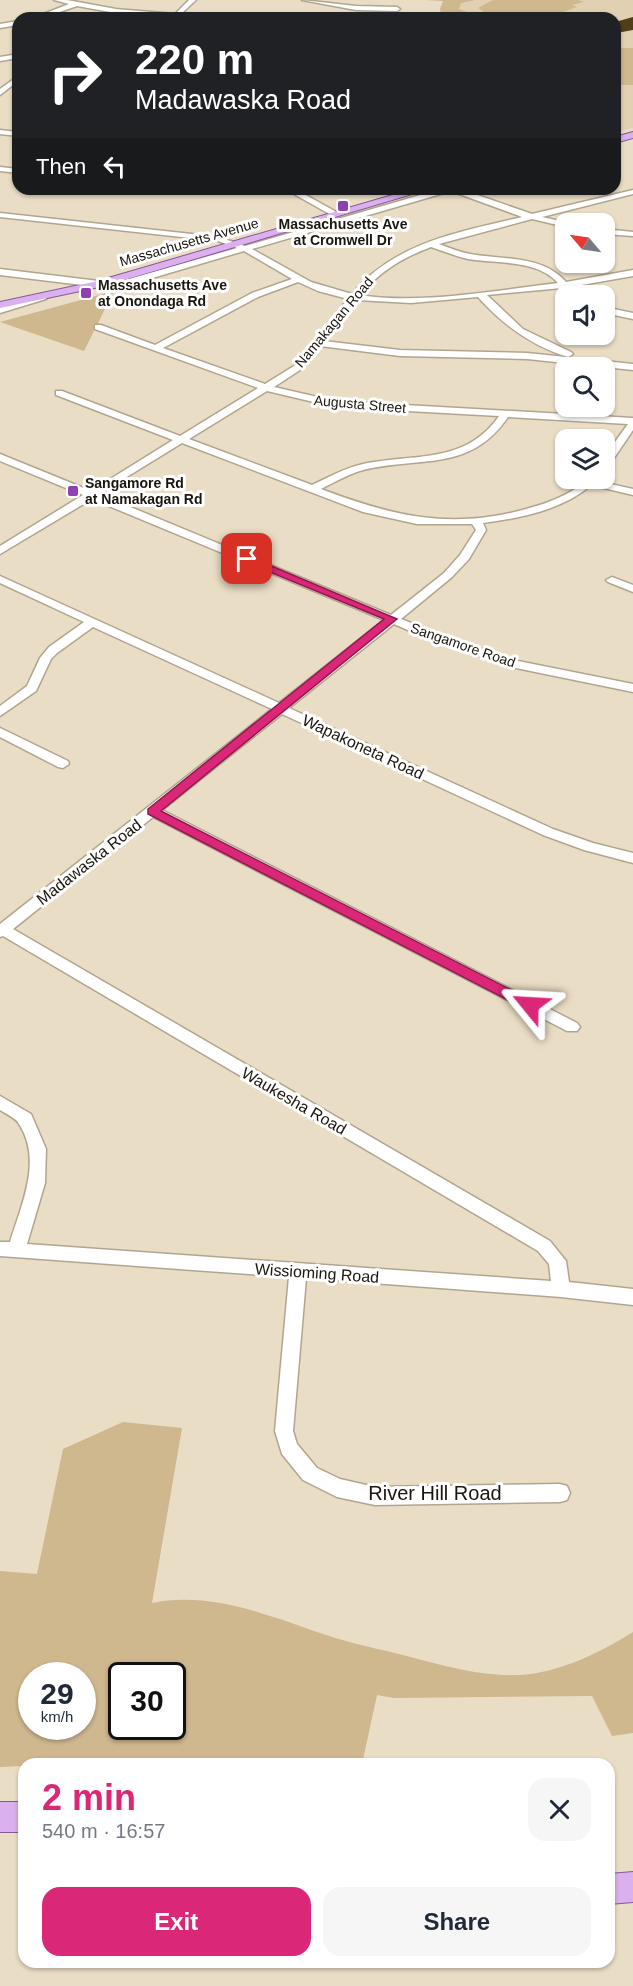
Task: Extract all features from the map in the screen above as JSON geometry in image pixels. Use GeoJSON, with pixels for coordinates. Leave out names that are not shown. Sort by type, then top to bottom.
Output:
{"type":"FeatureCollection","features":[{"type":"Feature","properties":{"kind":"main road","name":"Massachusetts Avenue"},"geometry":{"type":"LineString","coordinates":[[0,305],[100,284],[242,246],[336,214],[403,195]]}},
{"type":"Feature","properties":{"kind":"main road"},"geometry":{"type":"LineString","coordinates":[[0,1817],[18,1817]]}},
{"type":"Feature","properties":{"kind":"main road"},"geometry":{"type":"LineString","coordinates":[[615,1888],[633,1887]]}},
{"type":"Feature","properties":{"kind":"street"},"geometry":{"type":"LineString","coordinates":[[57,0],[126,12]]}},
{"type":"Feature","properties":{"kind":"street"},"geometry":{"type":"LineString","coordinates":[[181,12],[194,0]]}},
{"type":"Feature","properties":{"kind":"street"},"geometry":{"type":"LineString","coordinates":[[305,0],[356,8],[397,9]]}},
{"type":"Feature","properties":{"kind":"street"},"geometry":{"type":"LineString","coordinates":[[397,12],[401,0]]}},
{"type":"Feature","properties":{"kind":"street"},"geometry":{"type":"LineString","coordinates":[[53,12],[75,4]]}},
{"type":"Feature","properties":{"kind":"street"},"geometry":{"type":"LineString","coordinates":[[0,93],[12,83]]}},
{"type":"Feature","properties":{"kind":"street"},"geometry":{"type":"LineString","coordinates":[[300,195],[336,214]]}},
{"type":"Feature","properties":{"kind":"street","name":"Massachusetts Avenue"},"geometry":{"type":"LineString","coordinates":[[242,246],[429,195]]}},
{"type":"Feature","properties":{"kind":"street"},"geometry":{"type":"LineString","coordinates":[[468,195],[529,217],[555,223]]}},
{"type":"Feature","properties":{"kind":"street","name":"Namakagan Road"},"geometry":{"type":"LineString","coordinates":[[0,551],[297,368],[369,279],[385,266],[430,243],[621,195]]}},
{"type":"Feature","properties":{"kind":"street"},"geometry":{"type":"LineString","coordinates":[[0,215],[219,239],[242,246],[321,289],[355,296],[407,300],[555,286]]}},
{"type":"Feature","properties":{"kind":"street"},"geometry":{"type":"LineString","coordinates":[[615,232],[633,234]]}},
{"type":"Feature","properties":{"kind":"street"},"geometry":{"type":"LineString","coordinates":[[430,243],[467,256],[532,265],[554,273],[564,285],[633,273]]}},
{"type":"Feature","properties":{"kind":"street"},"geometry":{"type":"LineString","coordinates":[[0,272],[100,284]]}},
{"type":"Feature","properties":{"kind":"street"},"geometry":{"type":"LineString","coordinates":[[157,348],[255,295],[300,279]]}},
{"type":"Feature","properties":{"kind":"street"},"geometry":{"type":"LineString","coordinates":[[321,289],[330,297],[340,315]]}},
{"type":"Feature","properties":{"kind":"street"},"geometry":{"type":"LineString","coordinates":[[481,294],[507,323],[541,344],[576,357]]}},
{"type":"Feature","properties":{"kind":"street"},"geometry":{"type":"LineString","coordinates":[[0,310],[50,295]]}},
{"type":"Feature","properties":{"kind":"street"},"geometry":{"type":"LineString","coordinates":[[615,312],[633,316]]}},
{"type":"Feature","properties":{"kind":"street","name":"Augusta Street"},"geometry":{"type":"LineString","coordinates":[[98,327],[268,387],[302,398],[335,404],[633,422]]}},
{"type":"Feature","properties":{"kind":"street"},"geometry":{"type":"LineString","coordinates":[[318,343],[400,353],[555,358]]}},
{"type":"Feature","properties":{"kind":"street"},"geometry":{"type":"LineString","coordinates":[[527,356],[541,344]]}},
{"type":"Feature","properties":{"kind":"street"},"geometry":{"type":"LineString","coordinates":[[615,365],[633,367]]}},
{"type":"Feature","properties":{"kind":"street"},"geometry":{"type":"LineString","coordinates":[[59,393],[367,510],[395,518],[441,522],[476,520],[545,507],[579,489]]}},
{"type":"Feature","properties":{"kind":"street"},"geometry":{"type":"LineString","coordinates":[[313,489],[338,475],[361,467],[446,455],[469,449],[482,442],[505,414]]}},
{"type":"Feature","properties":{"kind":"street"},"geometry":{"type":"LineString","coordinates":[[615,449],[633,422]]}},
{"type":"Feature","properties":{"kind":"street","name":"Sangamore Road"},"geometry":{"type":"LineString","coordinates":[[0,457],[435,637],[515,664],[633,688]]}},
{"type":"Feature","properties":{"kind":"street"},"geometry":{"type":"LineString","coordinates":[[615,487],[633,492]]}},
{"type":"Feature","properties":{"kind":"street","name":"Madawaska Road"},"geometry":{"type":"LineString","coordinates":[[2,931],[448,575],[465,557],[481,530],[476,520]]}},
{"type":"Feature","properties":{"kind":"street","name":"Wapakoneta Road"},"geometry":{"type":"LineString","coordinates":[[0,579],[548,832],[589,847],[633,858]]}},
{"type":"Feature","properties":{"kind":"street"},"geometry":{"type":"LineString","coordinates":[[612,579],[633,589]]}},
{"type":"Feature","properties":{"kind":"street"},"geometry":{"type":"LineString","coordinates":[[0,712],[32,688],[46,658],[53,650],[92,622]]}},
{"type":"Feature","properties":{"kind":"street"},"geometry":{"type":"LineString","coordinates":[[0,732],[63,764]]}},
{"type":"Feature","properties":{"kind":"street"},"geometry":{"type":"LineString","coordinates":[[153,812],[572,1027]]}},
{"type":"Feature","properties":{"kind":"street","name":"Waukesha Road"},"geometry":{"type":"LineString","coordinates":[[2,931],[544,1246],[557,1261],[561,1289]]}},
{"type":"Feature","properties":{"kind":"street"},"geometry":{"type":"LineString","coordinates":[[0,1102],[25,1118],[38,1149],[37,1183],[8,1249]]}},
{"type":"Feature","properties":{"kind":"street","name":"Wissioming Road"},"geometry":{"type":"LineString","coordinates":[[8,1249],[298,1272],[561,1289],[633,1297]]}},
{"type":"Feature","properties":{"kind":"street","name":"River Hill Road"},"geometry":{"type":"LineString","coordinates":[[298,1272],[284,1431],[289,1448],[310,1474],[337,1488],[375,1496],[560,1493]]}},
{"type":"Feature","properties":{"kind":"shaded area"},"geometry":{"type":"Polygon","coordinates":[[[425,0],[475,0],[461,3],[459,9],[467,12],[441,12],[443,1],[425,0]]]}},
{"type":"Feature","properties":{"kind":"shaded area"},"geometry":{"type":"Polygon","coordinates":[[[447,0],[633,0],[633,68],[621,67],[621,12],[448,12],[447,0]]]}},
{"type":"Feature","properties":{"kind":"shaded area"},"geometry":{"type":"Polygon","coordinates":[[[493,0],[578,0],[584,2],[572,5],[577,7],[562,12],[485,12],[478,8],[493,0]]]}},
{"type":"Feature","properties":{"kind":"shaded area"},"geometry":{"type":"Polygon","coordinates":[[[621,48],[633,48],[633,85],[621,85],[621,48]]]}},
{"type":"Feature","properties":{"kind":"shaded area"},"geometry":{"type":"Polygon","coordinates":[[[621,76],[633,76],[633,128],[621,131],[621,76]]]}},
{"type":"Feature","properties":{"kind":"shaded area"},"geometry":{"type":"Polygon","coordinates":[[[114,291],[84,351],[0,322],[114,291]]]}},
{"type":"Feature","properties":{"kind":"shaded area"},"geometry":{"type":"Polygon","coordinates":[[[123,1422],[182,1428],[152,1603],[193,1600],[233,1606],[354,1643],[450,1667],[502,1675],[537,1673],[562,1667],[599,1651],[633,1632],[633,1733],[612,1736],[592,1696],[394,1698],[377,1695],[363,1758],[18,1758],[18,1766],[0,1767],[0,1571],[37,1574],[63,1449],[123,1422]]]}},
{"type":"Feature","properties":{"kind":"building"},"geometry":{"type":"Polygon","coordinates":[[[633,17],[633,30],[621,32],[621,20],[633,17]]]}},
{"type":"Feature","properties":{"kind":"place","name":"Massachusetts Ave at Cromwell Dr"},"geometry":{"type":"Point","coordinates":[343,206]}},
{"type":"Feature","properties":{"kind":"place","name":"Massachusetts Ave at Onondaga Rd"},"geometry":{"type":"Point","coordinates":[86,293]}},
{"type":"Feature","properties":{"kind":"place","name":"Sangamore Rd at Namakagan Rd"},"geometry":{"type":"Point","coordinates":[73,491]}},
{"type":"Feature","properties":{"kind":"route"},"geometry":{"type":"LineString","coordinates":[[247,559],[392,619],[153,812],[530,1005]]}}]}
